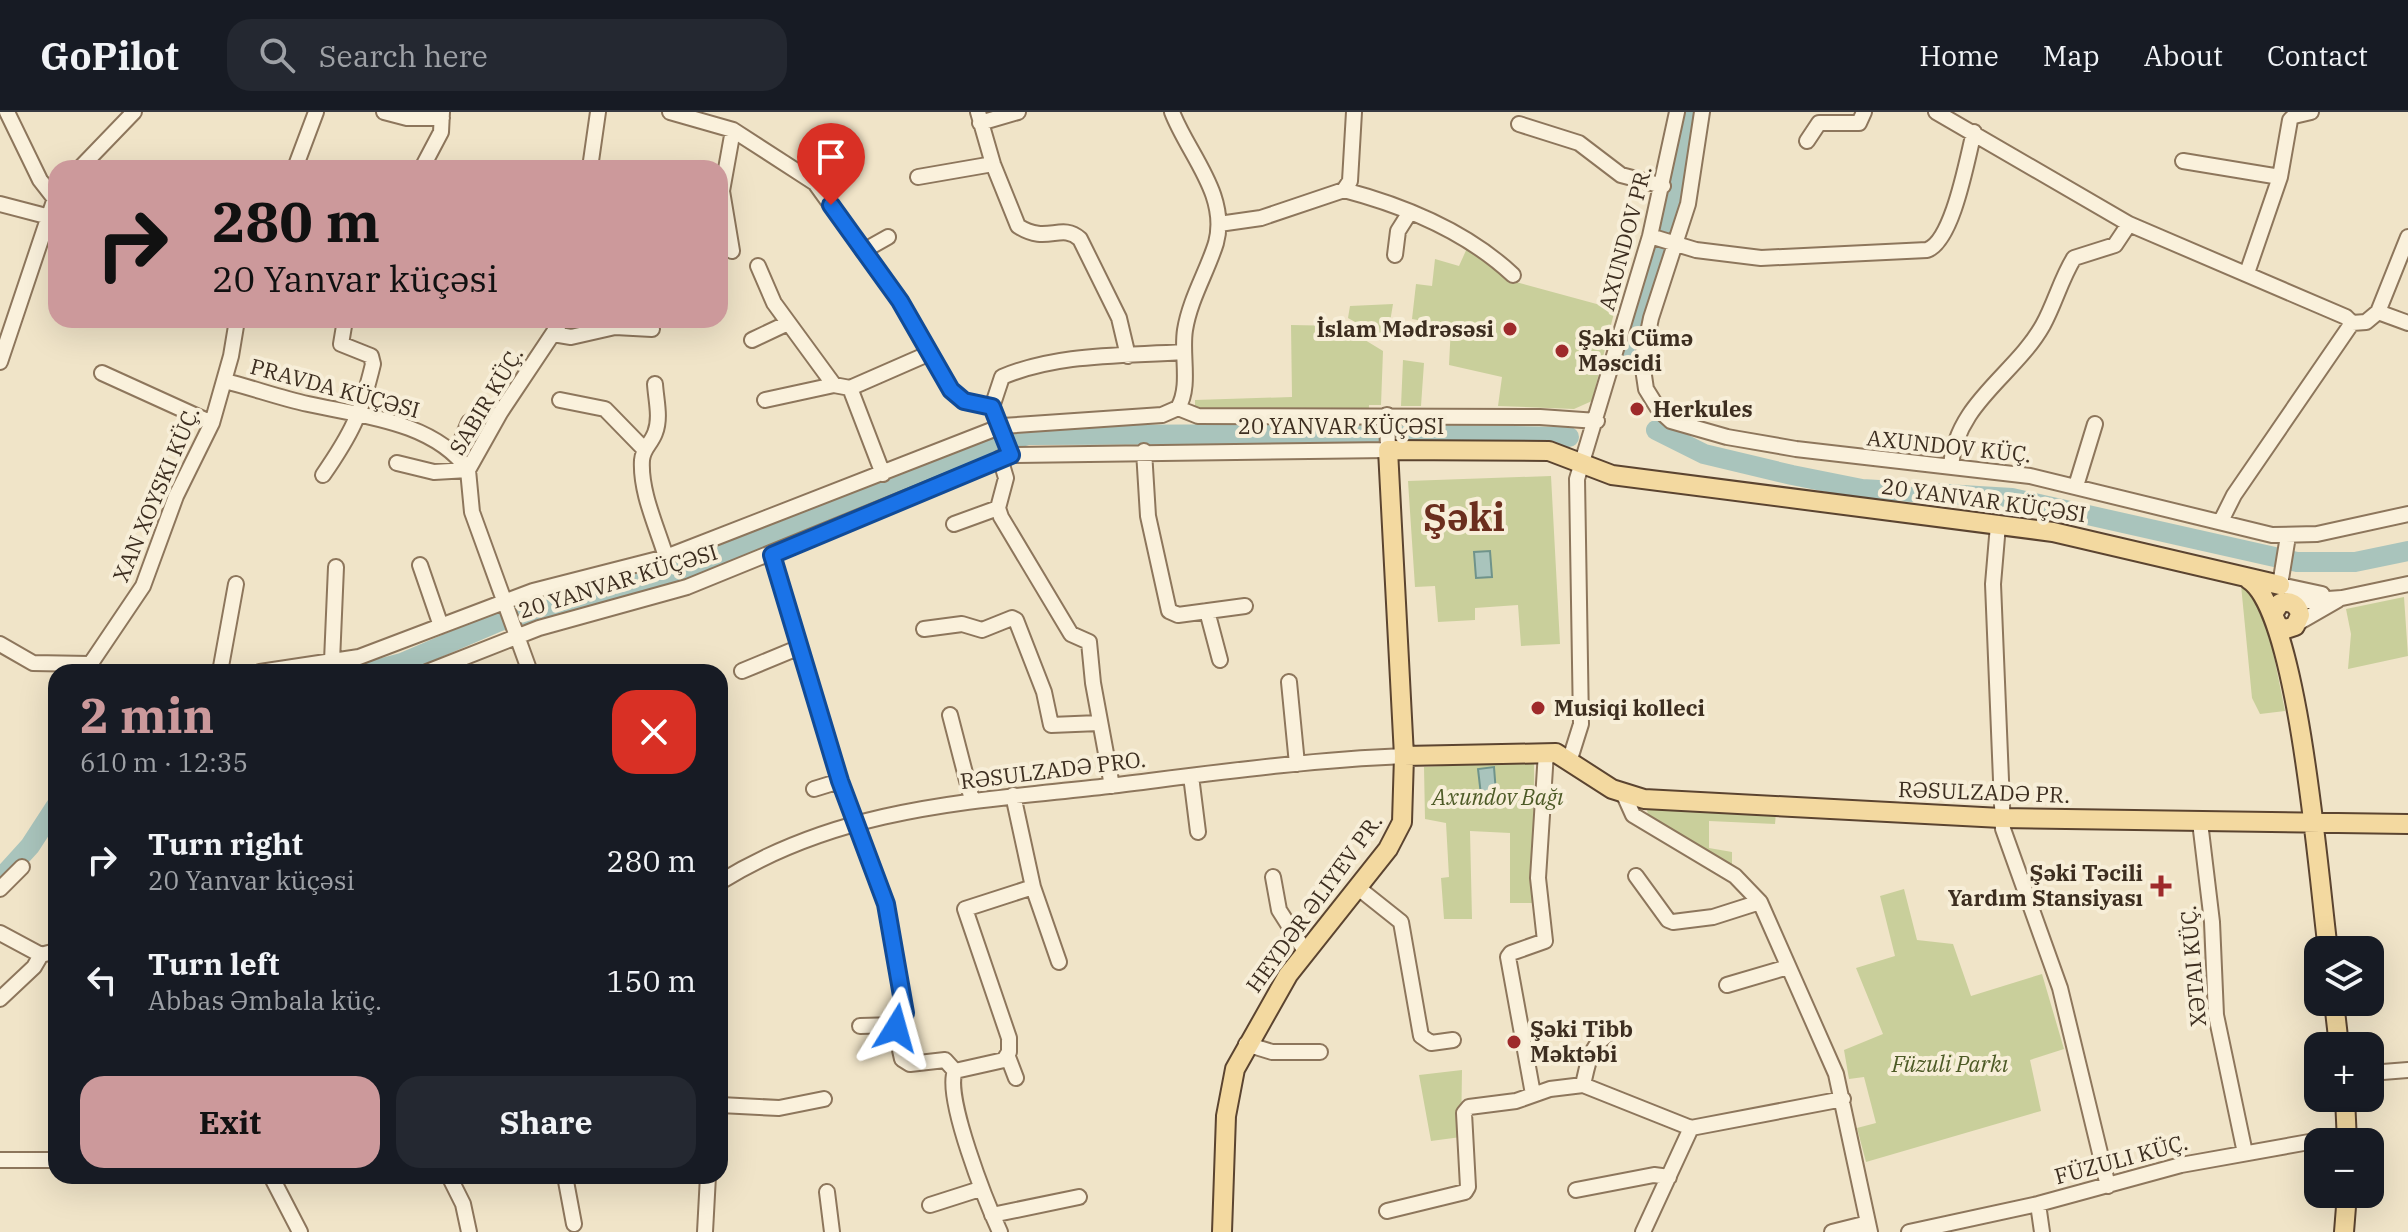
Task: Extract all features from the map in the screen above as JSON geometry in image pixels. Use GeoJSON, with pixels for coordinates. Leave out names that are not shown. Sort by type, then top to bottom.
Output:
{"type":"FeatureCollection","features":[{"type":"Feature","properties":{"kind":"main road","name":"20 YANVAR KÜÇƏSI"},"geometry":{"type":"LineString","coordinates":[[1388,446],[1549,451],[1612,475],[2087,538],[2245,576],[2285,603]]}},
{"type":"Feature","properties":{"kind":"main road","name":"HEYDƏR ƏLIYEV PR."},"geometry":{"type":"LineString","coordinates":[[1222,1232],[1228,1093],[1246,1044],[1305,951],[1388,849],[1402,822],[1404,756],[1388,446]]}},
{"type":"Feature","properties":{"kind":"main road"},"geometry":{"type":"LineString","coordinates":[[2245,576],[2285,603],[2291,677],[2326,936]]}},
{"type":"Feature","properties":{"kind":"main road","name":"RƏSULZADƏ PR."},"geometry":{"type":"LineString","coordinates":[[1404,756],[1546,752],[1570,759],[1624,795],[1644,799],[2001,818],[2408,824]]}},
{"type":"Feature","properties":{"kind":"main road"},"geometry":{"type":"LineString","coordinates":[[2344,1232],[2346,1208]]}},
{"type":"Feature","properties":{"kind":"street"},"geometry":{"type":"LineString","coordinates":[[7,112],[40,180],[48,189]]}},
{"type":"Feature","properties":{"kind":"street"},"geometry":{"type":"LineString","coordinates":[[88,160],[134,112]]}},
{"type":"Feature","properties":{"kind":"street"},"geometry":{"type":"LineString","coordinates":[[298,160],[316,112]]}},
{"type":"Feature","properties":{"kind":"street"},"geometry":{"type":"LineString","coordinates":[[384,112],[407,118],[442,115],[441,132],[426,160]]}},
{"type":"Feature","properties":{"kind":"street"},"geometry":{"type":"LineString","coordinates":[[591,160],[598,112]]}},
{"type":"Feature","properties":{"kind":"street"},"geometry":{"type":"LineString","coordinates":[[670,112],[715,117],[815,183],[900,301],[957,397],[992,407]]}},
{"type":"Feature","properties":{"kind":"street"},"geometry":{"type":"LineString","coordinates":[[1018,112],[979,117],[993,164],[1018,226],[1042,236],[1072,232],[1080,239],[1119,318],[1128,356]]}},
{"type":"Feature","properties":{"kind":"street"},"geometry":{"type":"LineString","coordinates":[[312,664],[359,657],[502,602],[666,557],[1002,426],[1162,415],[1178,408],[1185,390],[1183,352],[1188,316],[1216,242],[1219,224],[1211,190],[1172,112]]}},
{"type":"Feature","properties":{"kind":"street"},"geometry":{"type":"LineString","coordinates":[[1344,190],[1350,181],[1354,112]]}},
{"type":"Feature","properties":{"kind":"street","name":"AXUNDOV PR."},"geometry":{"type":"LineString","coordinates":[[1580,465],[1663,240],[1663,186],[1677,112]]}},
{"type":"Feature","properties":{"kind":"street"},"geometry":{"type":"LineString","coordinates":[[1702,112],[1695,169],[1663,240],[1696,250],[1761,258],[1936,247],[1956,202],[1971,112]]}},
{"type":"Feature","properties":{"kind":"street"},"geometry":{"type":"LineString","coordinates":[[1807,141],[1819,123],[1851,125],[1859,123],[1864,112]]}},
{"type":"Feature","properties":{"kind":"street"},"geometry":{"type":"LineString","coordinates":[[1936,112],[2129,224],[2247,273],[2346,317],[2352,323],[2366,322],[2378,312],[2403,261],[2408,237]]}},
{"type":"Feature","properties":{"kind":"street"},"geometry":{"type":"LineString","coordinates":[[2247,273],[2280,177],[2290,120],[2311,112]]}},
{"type":"Feature","properties":{"kind":"street"},"geometry":{"type":"LineString","coordinates":[[1519,124],[1579,143],[1621,175],[1663,186]]}},
{"type":"Feature","properties":{"kind":"street"},"geometry":{"type":"LineString","coordinates":[[728,160],[733,130]]}},
{"type":"Feature","properties":{"kind":"street"},"geometry":{"type":"LineString","coordinates":[[2183,161],[2280,177]]}},
{"type":"Feature","properties":{"kind":"street"},"geometry":{"type":"LineString","coordinates":[[918,177],[993,164]]}},
{"type":"Feature","properties":{"kind":"street"},"geometry":{"type":"LineString","coordinates":[[1219,224],[1261,218],[1344,190],[1410,212],[1460,236],[1494,257],[1513,275]]}},
{"type":"Feature","properties":{"kind":"street"},"geometry":{"type":"LineString","coordinates":[[0,204],[46,216]]}},
{"type":"Feature","properties":{"kind":"street"},"geometry":{"type":"LineString","coordinates":[[0,362],[48,212]]}},
{"type":"Feature","properties":{"kind":"street"},"geometry":{"type":"LineString","coordinates":[[1395,255],[1398,231],[1410,212]]}},
{"type":"Feature","properties":{"kind":"street"},"geometry":{"type":"LineString","coordinates":[[1951,466],[1956,438],[1966,418],[2043,325],[2074,258],[2115,245],[2129,224]]}},
{"type":"Feature","properties":{"kind":"street"},"geometry":{"type":"LineString","coordinates":[[728,227],[732,251]]}},
{"type":"Feature","properties":{"kind":"street"},"geometry":{"type":"LineString","coordinates":[[863,251],[888,237]]}},
{"type":"Feature","properties":{"kind":"street"},"geometry":{"type":"LineString","coordinates":[[40,239],[48,242]]}},
{"type":"Feature","properties":{"kind":"street","name":"AXUNDOV KÜÇ."},"geometry":{"type":"LineString","coordinates":[[1663,240],[1642,362],[1646,389],[1665,417],[1702,432],[1863,459],[1951,466],[2076,486],[2221,521],[2287,543],[2408,514]]}},
{"type":"Feature","properties":{"kind":"street"},"geometry":{"type":"LineString","coordinates":[[758,266],[774,303],[834,385]]}},
{"type":"Feature","properties":{"kind":"street"},"geometry":{"type":"LineString","coordinates":[[2378,312],[2408,323]]}},
{"type":"Feature","properties":{"kind":"street"},"geometry":{"type":"LineString","coordinates":[[752,340],[788,323]]}},
{"type":"Feature","properties":{"kind":"street"},"geometry":{"type":"LineString","coordinates":[[2221,521],[2234,495],[2352,323]]}},
{"type":"Feature","properties":{"kind":"street","name":"XAN XOYSKI KÜÇ."},"geometry":{"type":"LineString","coordinates":[[90,664],[129,611],[143,586],[176,496],[212,423],[225,381],[233,328]]}},
{"type":"Feature","properties":{"kind":"street"},"geometry":{"type":"LineString","coordinates":[[323,475],[352,433],[361,414],[373,360],[343,346],[344,328]]}},
{"type":"Feature","properties":{"kind":"street","name":"SABIR KÜÇ."},"geometry":{"type":"LineString","coordinates":[[527,664],[472,512],[468,470],[500,413],[555,328]]}},
{"type":"Feature","properties":{"kind":"street"},"geometry":{"type":"LineString","coordinates":[[560,328],[571,337],[611,328]]}},
{"type":"Feature","properties":{"kind":"street"},"geometry":{"type":"LineString","coordinates":[[634,328],[652,329]]}},
{"type":"Feature","properties":{"kind":"street"},"geometry":{"type":"LineString","coordinates":[[1112,786],[1099,723],[1089,642],[1071,634],[998,508],[1006,478],[1006,457],[1002,426],[992,407],[996,386],[1009,374],[1056,361],[1183,352]]}},
{"type":"Feature","properties":{"kind":"street"},"geometry":{"type":"LineString","coordinates":[[765,400],[834,385],[850,388],[930,353]]}},
{"type":"Feature","properties":{"kind":"street"},"geometry":{"type":"LineString","coordinates":[[102,373],[212,423]]}},
{"type":"Feature","properties":{"kind":"street","name":"PRAVDA KÜÇƏSI"},"geometry":{"type":"LineString","coordinates":[[225,381],[361,414],[432,438],[456,453],[468,470]]}},
{"type":"Feature","properties":{"kind":"street"},"geometry":{"type":"LineString","coordinates":[[655,384],[658,423],[654,437],[644,449],[645,490],[666,557]]}},
{"type":"Feature","properties":{"kind":"street"},"geometry":{"type":"LineString","coordinates":[[850,388],[883,474]]}},
{"type":"Feature","properties":{"kind":"street"},"geometry":{"type":"LineString","coordinates":[[560,400],[605,409],[644,449]]}},
{"type":"Feature","properties":{"kind":"street"},"geometry":{"type":"LineString","coordinates":[[1178,408],[1198,416],[1387,420],[1578,418],[1597,421]]}},
{"type":"Feature","properties":{"kind":"street"},"geometry":{"type":"LineString","coordinates":[[1387,420],[1388,446]]}},
{"type":"Feature","properties":{"kind":"street"},"geometry":{"type":"LineString","coordinates":[[456,453],[469,422]]}},
{"type":"Feature","properties":{"kind":"street"},"geometry":{"type":"LineString","coordinates":[[2076,486],[2095,424]]}},
{"type":"Feature","properties":{"kind":"street","name":"20 YANVAR KÜÇƏSI"},"geometry":{"type":"LineString","coordinates":[[447,664],[515,637],[674,592],[772,555],[1006,457],[1388,446]]}},
{"type":"Feature","properties":{"kind":"street"},"geometry":{"type":"LineString","coordinates":[[1144,451],[1148,516],[1169,611],[1178,615],[1245,606]]}},
{"type":"Feature","properties":{"kind":"street"},"geometry":{"type":"LineString","coordinates":[[397,463],[434,472],[468,470]]}},
{"type":"Feature","properties":{"kind":"street"},"geometry":{"type":"LineString","coordinates":[[1570,759],[1581,724],[1575,519],[1580,465]]}},
{"type":"Feature","properties":{"kind":"street"},"geometry":{"type":"LineString","coordinates":[[954,524],[998,508]]}},
{"type":"Feature","properties":{"kind":"street"},"geometry":{"type":"LineString","coordinates":[[1998,525],[1993,584],[2001,818],[2006,840],[2060,988],[2108,1186]]}},
{"type":"Feature","properties":{"kind":"street"},"geometry":{"type":"LineString","coordinates":[[2285,603],[2287,543]]}},
{"type":"Feature","properties":{"kind":"street"},"geometry":{"type":"LineString","coordinates":[[772,555],[840,781],[886,904],[905,1013],[896,1032],[904,1063],[945,1060],[955,1071],[953,1090],[980,1189],[1000,1232]]}},
{"type":"Feature","properties":{"kind":"street"},"geometry":{"type":"LineString","coordinates":[[420,565],[441,626]]}},
{"type":"Feature","properties":{"kind":"street"},"geometry":{"type":"LineString","coordinates":[[332,661],[336,567]]}},
{"type":"Feature","properties":{"kind":"street"},"geometry":{"type":"LineString","coordinates":[[221,664],[236,584]]}},
{"type":"Feature","properties":{"kind":"street"},"geometry":{"type":"LineString","coordinates":[[2285,603],[2342,598],[2408,584]]}},
{"type":"Feature","properties":{"kind":"street"},"geometry":{"type":"LineString","coordinates":[[2285,603],[2342,598]]}},
{"type":"Feature","properties":{"kind":"street"},"geometry":{"type":"LineString","coordinates":[[1207,611],[1220,660]]}},
{"type":"Feature","properties":{"kind":"street"},"geometry":{"type":"LineString","coordinates":[[924,629],[962,624],[982,630],[1012,618],[1044,692],[1051,725],[1099,723]]}},
{"type":"Feature","properties":{"kind":"street"},"geometry":{"type":"LineString","coordinates":[[0,644],[33,663],[48,664]]}},
{"type":"Feature","properties":{"kind":"street"},"geometry":{"type":"LineString","coordinates":[[742,671],[800,647]]}},
{"type":"Feature","properties":{"kind":"street"},"geometry":{"type":"LineString","coordinates":[[1289,682],[1297,764]]}},
{"type":"Feature","properties":{"kind":"street"},"geometry":{"type":"LineString","coordinates":[[950,715],[972,800]]}},
{"type":"Feature","properties":{"kind":"street"},"geometry":{"type":"LineString","coordinates":[[1533,1094],[1508,957],[1545,941],[1538,878],[1546,752]]}},
{"type":"Feature","properties":{"kind":"street","name":"RƏSULZADƏ PRO."},"geometry":{"type":"LineString","coordinates":[[728,877],[780,848],[855,823],[972,800],[1297,764],[1404,756]]}},
{"type":"Feature","properties":{"kind":"street"},"geometry":{"type":"LineString","coordinates":[[1191,776],[1198,832]]}},
{"type":"Feature","properties":{"kind":"street"},"geometry":{"type":"LineString","coordinates":[[814,789],[840,781]]}},
{"type":"Feature","properties":{"kind":"street"},"geometry":{"type":"LineString","coordinates":[[1013,795],[1033,887],[1059,962]]}},
{"type":"Feature","properties":{"kind":"street"},"geometry":{"type":"LineString","coordinates":[[1624,795],[1633,815],[1735,876],[1760,902],[1827,1051],[1843,1099],[1869,1227],[1832,1232]]}},
{"type":"Feature","properties":{"kind":"street","name":"XƏTAI KÜÇ."},"geometry":{"type":"LineString","coordinates":[[2200,822],[2212,922],[2216,1015],[2245,1153]]}},
{"type":"Feature","properties":{"kind":"street"},"geometry":{"type":"LineString","coordinates":[[0,889],[22,867]]}},
{"type":"Feature","properties":{"kind":"street"},"geometry":{"type":"LineString","coordinates":[[1636,876],[1668,920],[1673,922],[1713,917],[1760,902]]}},
{"type":"Feature","properties":{"kind":"street"},"geometry":{"type":"LineString","coordinates":[[1273,877],[1279,910],[1305,951]]}},
{"type":"Feature","properties":{"kind":"street"},"geometry":{"type":"LineString","coordinates":[[1016,1078],[1008,1057],[1009,1038],[965,909],[1033,887]]}},
{"type":"Feature","properties":{"kind":"street"},"geometry":{"type":"LineString","coordinates":[[1357,887],[1401,922],[1421,1036],[1431,1043],[1453,1040]]}},
{"type":"Feature","properties":{"kind":"street"},"geometry":{"type":"LineString","coordinates":[[0,933],[48,953],[0,999]]}},
{"type":"Feature","properties":{"kind":"street"},"geometry":{"type":"LineString","coordinates":[[1727,985],[1788,967]]}},
{"type":"Feature","properties":{"kind":"street"},"geometry":{"type":"LineString","coordinates":[[860,1026],[898,1025]]}},
{"type":"Feature","properties":{"kind":"street"},"geometry":{"type":"LineString","coordinates":[[1583,1085],[1589,1055],[1598,1042],[1611,1033]]}},
{"type":"Feature","properties":{"kind":"street"},"geometry":{"type":"LineString","coordinates":[[1246,1044],[1272,1052],[1320,1052]]}},
{"type":"Feature","properties":{"kind":"street"},"geometry":{"type":"LineString","coordinates":[[955,1071],[1008,1057]]}},
{"type":"Feature","properties":{"kind":"street"},"geometry":{"type":"LineString","coordinates":[[2384,1072],[2408,1070]]}},
{"type":"Feature","properties":{"kind":"street"},"geometry":{"type":"LineString","coordinates":[[1387,1211],[1465,1192],[1466,1108],[1516,1101],[1533,1094],[1583,1085],[1691,1128],[1843,1099]]}},
{"type":"Feature","properties":{"kind":"street"},"geometry":{"type":"LineString","coordinates":[[728,1105],[779,1108],[824,1099]]}},
{"type":"Feature","properties":{"kind":"street"},"geometry":{"type":"LineString","coordinates":[[1643,1232],[1691,1128]]}},
{"type":"Feature","properties":{"kind":"street","name":"FÜZULI KÜÇ."},"geometry":{"type":"LineString","coordinates":[[1909,1232],[2038,1204],[2181,1165],[2304,1145]]}},
{"type":"Feature","properties":{"kind":"street"},"geometry":{"type":"LineString","coordinates":[[0,1160],[48,1160]]}},
{"type":"Feature","properties":{"kind":"street"},"geometry":{"type":"LineString","coordinates":[[1576,1190],[1654,1175],[1669,1177]]}},
{"type":"Feature","properties":{"kind":"street"},"geometry":{"type":"LineString","coordinates":[[275,1184],[300,1232]]}},
{"type":"Feature","properties":{"kind":"street"},"geometry":{"type":"LineString","coordinates":[[453,1184],[463,1204],[469,1232]]}},
{"type":"Feature","properties":{"kind":"street"},"geometry":{"type":"LineString","coordinates":[[566,1184],[574,1224]]}},
{"type":"Feature","properties":{"kind":"street"},"geometry":{"type":"LineString","coordinates":[[705,1232],[708,1184]]}},
{"type":"Feature","properties":{"kind":"street"},"geometry":{"type":"LineString","coordinates":[[930,1205],[980,1189]]}},
{"type":"Feature","properties":{"kind":"street"},"geometry":{"type":"LineString","coordinates":[[827,1192],[832,1232]]}},
{"type":"Feature","properties":{"kind":"street"},"geometry":{"type":"LineString","coordinates":[[992,1215],[1079,1197]]}},
{"type":"Feature","properties":{"kind":"street"},"geometry":{"type":"LineString","coordinates":[[2038,1204],[2042,1232]]}},
{"type":"Feature","properties":{"kind":"green space"},"geometry":{"type":"Polygon","coordinates":[[[1468,246],[1516,282],[1615,309],[1592,401],[1574,409],[1498,406],[1502,377],[1449,365],[1451,326],[1412,319],[1416,284],[1432,286],[1435,259],[1459,266],[1468,246]]]}},
{"type":"Feature","properties":{"kind":"green space"},"geometry":{"type":"Polygon","coordinates":[[[1393,304],[1387,340],[1348,318],[1350,306],[1393,304]]]}},
{"type":"Feature","properties":{"kind":"green space"},"geometry":{"type":"Polygon","coordinates":[[[1291,325],[1342,326],[1383,351],[1381,405],[1369,405],[1368,431],[1195,430],[1195,400],[1292,397],[1291,325]]]}},
{"type":"Feature","properties":{"kind":"green space"},"geometry":{"type":"Polygon","coordinates":[[[1403,360],[1424,363],[1421,406],[1401,406],[1403,360]]]}},
{"type":"Feature","properties":{"kind":"green space"},"geometry":{"type":"Polygon","coordinates":[[[1551,476],[1560,644],[1521,646],[1518,605],[1475,608],[1475,620],[1438,622],[1435,586],[1415,587],[1408,481],[1551,476]]]}},
{"type":"Feature","properties":{"kind":"green space"},"geometry":{"type":"Polygon","coordinates":[[[2241,585],[2265,612],[2285,711],[2260,714],[2252,698],[2241,585]]]}},
{"type":"Feature","properties":{"kind":"green space"},"geometry":{"type":"Polygon","coordinates":[[[2404,597],[2408,656],[2348,669],[2351,634],[2346,609],[2404,597]]]}},
{"type":"Feature","properties":{"kind":"green space","name":"Axundov Bağı"},"geometry":{"type":"Polygon","coordinates":[[[1534,761],[1535,903],[1510,903],[1510,833],[1470,831],[1472,919],[1444,919],[1441,878],[1449,877],[1446,823],[1425,819],[1424,767],[1534,761]]]}},
{"type":"Feature","properties":{"kind":"green space"},"geometry":{"type":"Polygon","coordinates":[[[1647,809],[1776,813],[1775,824],[1709,821],[1709,848],[1732,852],[1732,867],[1648,816],[1647,809]]]}},
{"type":"Feature","properties":{"kind":"green space","name":"Füzuli Parkı"},"geometry":{"type":"Polygon","coordinates":[[[1904,889],[1917,940],[1953,944],[1971,996],[2042,974],[2064,1049],[2030,1060],[2041,1111],[1866,1162],[1857,1128],[1876,1123],[1864,1077],[1849,1079],[1844,1050],[1883,1034],[1856,968],[1895,956],[1880,896],[1904,889]]]}},
{"type":"Feature","properties":{"kind":"green space"},"geometry":{"type":"Polygon","coordinates":[[[1462,1070],[1461,1137],[1431,1141],[1419,1075],[1462,1070]]]}},
{"type":"Feature","properties":{"kind":"water"},"geometry":{"type":"Polygon","coordinates":[[[1490,551],[1492,577],[1476,578],[1474,552],[1490,551]]]}},
{"type":"Feature","properties":{"kind":"water"},"geometry":{"type":"Polygon","coordinates":[[[1494,767],[1496,793],[1481,795],[1478,769],[1494,767]]]}},
{"type":"Feature","properties":{"kind":"waterway"},"geometry":{"type":"LineString","coordinates":[[1628,362],[1642,299],[1679,176],[1690,112]]}},
{"type":"Feature","properties":{"kind":"waterway"},"geometry":{"type":"LineString","coordinates":[[1656,430],[1704,454],[1792,475],[1862,489],[2012,498],[2297,562],[2355,562],[2408,551]]}},
{"type":"Feature","properties":{"kind":"waterway"},"geometry":{"type":"LineString","coordinates":[[398,664],[500,621],[671,575],[973,451],[1028,435],[1569,437]]}},
{"type":"Feature","properties":{"kind":"waterway"},"geometry":{"type":"LineString","coordinates":[[0,879],[30,846],[48,818]]}},
{"type":"Feature","properties":{"kind":"place","name":"İslam Mədrəsəsi"},"geometry":{"type":"Point","coordinates":[1510,329]}},
{"type":"Feature","properties":{"kind":"place","name":"Şəki Cümə Məscidi"},"geometry":{"type":"Point","coordinates":[1562,351]}},
{"type":"Feature","properties":{"kind":"place","name":"Herkules"},"geometry":{"type":"Point","coordinates":[1637,409]}},
{"type":"Feature","properties":{"kind":"place","name":"Musiqi kolleci"},"geometry":{"type":"Point","coordinates":[1538,708]}},
{"type":"Feature","properties":{"kind":"place","name":"Şəki Təcili Yardım Stansiyası"},"geometry":{"type":"Point","coordinates":[2161,886]}},
{"type":"Feature","properties":{"kind":"place","name":"Şəki Tibb Məktəbi"},"geometry":{"type":"Point","coordinates":[1514,1042]}},
{"type":"Feature","properties":{"kind":"district","name":"Şəki"},"geometry":{"type":"Point","coordinates":[1464,518]}},
{"type":"Feature","properties":{"kind":"route"},"geometry":{"type":"LineString","coordinates":[[831,205],[900,301],[951,390],[964,401],[992,407],[1011,455],[772,555],[840,781],[886,904],[905,1013],[896,1028]]}}]}
